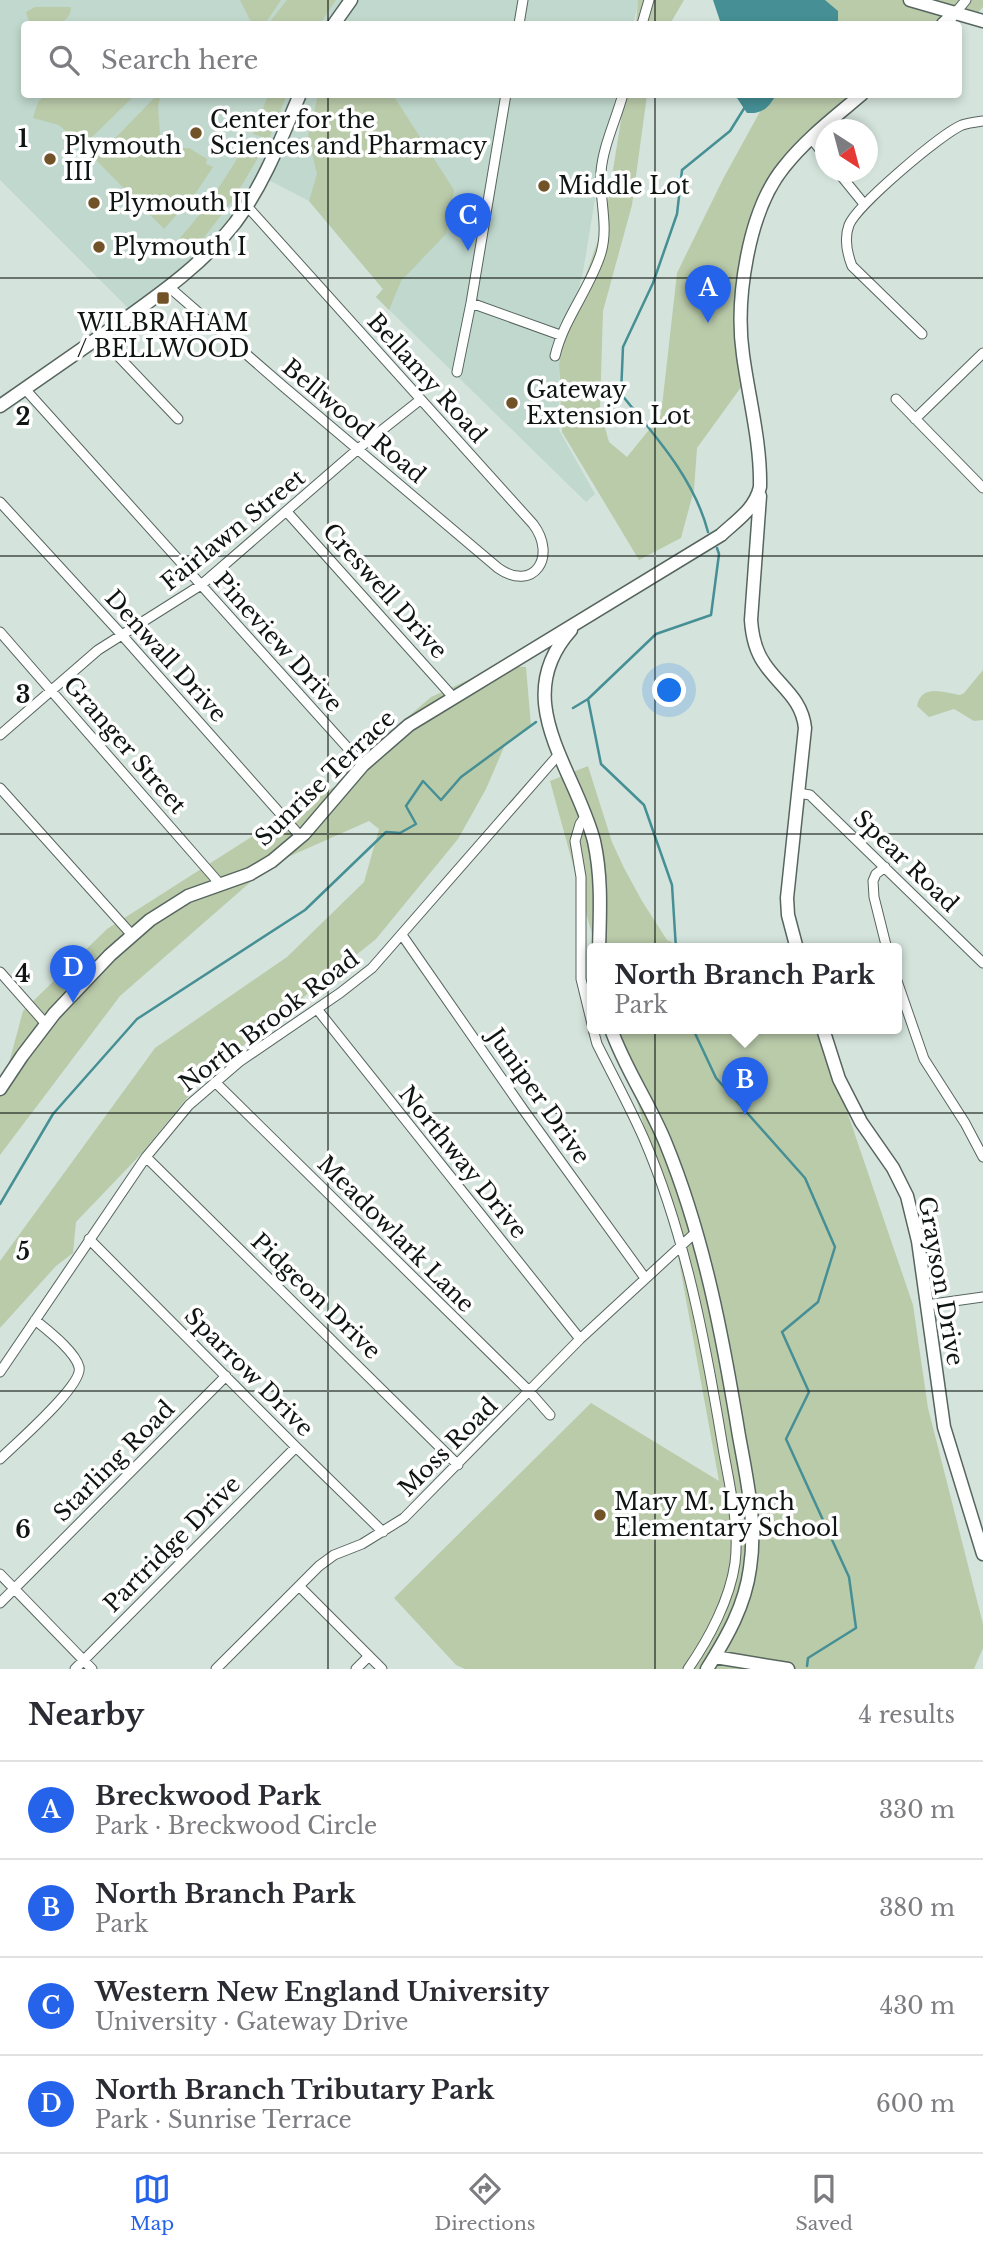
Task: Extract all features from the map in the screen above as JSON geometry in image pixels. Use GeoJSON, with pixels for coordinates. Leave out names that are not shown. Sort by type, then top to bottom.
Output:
{"type":"FeatureCollection","features":[{"type":"Feature","properties":{"kind":"street"},"geometry":{"type":"LineString","coordinates":[[336,21],[351,0]]}},
{"type":"Feature","properties":{"kind":"street"},"geometry":{"type":"LineString","coordinates":[[520,21],[523,0]]}},
{"type":"Feature","properties":{"kind":"street"},"geometry":{"type":"LineString","coordinates":[[643,21],[649,0]]}},
{"type":"Feature","properties":{"kind":"street"},"geometry":{"type":"LineString","coordinates":[[910,0],[983,21]]}},
{"type":"Feature","properties":{"kind":"street"},"geometry":{"type":"LineString","coordinates":[[946,21],[965,0]]}},
{"type":"Feature","properties":{"kind":"street"},"geometry":{"type":"LineString","coordinates":[[0,406],[169,287],[213,248],[247,205],[278,148],[297,98]]}},
{"type":"Feature","properties":{"kind":"street"},"geometry":{"type":"LineString","coordinates":[[457,372],[505,98]]}},
{"type":"Feature","properties":{"kind":"street"},"geometry":{"type":"LineString","coordinates":[[555,356],[560,335],[602,250],[602,166],[622,98]]}},
{"type":"Feature","properties":{"kind":"street"},"geometry":{"type":"LineString","coordinates":[[795,943],[788,915],[787,898],[805,728],[803,712],[796,699],[765,666],[752,633],[760,487],[741,323],[752,236],[766,195],[784,166],[811,138],[857,98]]}},
{"type":"Feature","properties":{"kind":"street"},"geometry":{"type":"LineString","coordinates":[[922,334],[852,266],[848,256],[848,227],[864,204],[954,130],[962,125],[983,121]]}},
{"type":"Feature","properties":{"kind":"street"},"geometry":{"type":"LineString","coordinates":[[811,138],[815,143]]}},
{"type":"Feature","properties":{"kind":"street"},"geometry":{"type":"LineString","coordinates":[[846,182],[864,204]]}},
{"type":"Feature","properties":{"kind":"street","name":"Bellamy Road"},"geometry":{"type":"LineString","coordinates":[[247,205],[540,534],[544,549],[541,562],[533,571],[519,578]]}},
{"type":"Feature","properties":{"kind":"street","name":"Bellwood Road"},"geometry":{"type":"LineString","coordinates":[[169,287],[498,568],[512,577],[519,578]]}},
{"type":"Feature","properties":{"kind":"street"},"geometry":{"type":"LineString","coordinates":[[471,303],[560,335]]}},
{"type":"Feature","properties":{"kind":"street"},"geometry":{"type":"LineString","coordinates":[[100,337],[178,419]]}},
{"type":"Feature","properties":{"kind":"street"},"geometry":{"type":"LineString","coordinates":[[915,419],[983,353]]}},
{"type":"Feature","properties":{"kind":"street","name":"Pineview Drive"},"geometry":{"type":"LineString","coordinates":[[25,389],[363,765]]}},
{"type":"Feature","properties":{"kind":"street"},"geometry":{"type":"LineString","coordinates":[[896,399],[983,488]]}},
{"type":"Feature","properties":{"kind":"street","name":"Fairlawn Street"},"geometry":{"type":"LineString","coordinates":[[0,735],[84,661],[121,634],[171,606],[201,585],[358,449],[420,400]]}},
{"type":"Feature","properties":{"kind":"street"},"geometry":{"type":"LineString","coordinates":[[721,535],[753,504],[760,487]]}},
{"type":"Feature","properties":{"kind":"street","name":"Denwall Drive"},"geometry":{"type":"LineString","coordinates":[[0,502],[301,838]]}},
{"type":"Feature","properties":{"kind":"street","name":"Creswell Drive"},"geometry":{"type":"LineString","coordinates":[[288,512],[453,697]]}},
{"type":"Feature","properties":{"kind":"street"},"geometry":{"type":"LineString","coordinates":[[721,535],[737,525],[758,526]]}},
{"type":"Feature","properties":{"kind":"street","name":"Sunrise Terrace"},"geometry":{"type":"LineString","coordinates":[[0,1089],[46,1024],[89,975],[132,935],[178,901],[250,874],[272,861],[301,838],[363,765],[409,725],[721,535]]}},
{"type":"Feature","properties":{"kind":"street"},"geometry":{"type":"LineString","coordinates":[[582,620],[561,642],[549,665],[545,681],[544,709],[586,815],[596,852],[600,881],[599,943]]}},
{"type":"Feature","properties":{"kind":"street","name":"Granger Street"},"geometry":{"type":"LineString","coordinates":[[0,632],[220,884]]}},
{"type":"Feature","properties":{"kind":"street"},"geometry":{"type":"LineString","coordinates":[[528,651],[549,665]]}},
{"type":"Feature","properties":{"kind":"street","name":"North Brook Road"},"geometry":{"type":"LineString","coordinates":[[0,1372],[146,1157],[190,1105],[239,1062],[366,973],[560,753]]}},
{"type":"Feature","properties":{"kind":"street"},"geometry":{"type":"LineString","coordinates":[[0,788],[132,935]]}},
{"type":"Feature","properties":{"kind":"street","name":"Spear Road"},"geometry":{"type":"LineString","coordinates":[[798,793],[810,795],[983,964]]}},
{"type":"Feature","properties":{"kind":"street"},"geometry":{"type":"LineString","coordinates":[[586,815],[575,841],[581,877],[581,979],[587,1004]]}},
{"type":"Feature","properties":{"kind":"street"},"geometry":{"type":"LineString","coordinates":[[885,867],[875,876],[873,889],[886,943]]}},
{"type":"Feature","properties":{"kind":"street","name":"Juniper Drive"},"geometry":{"type":"LineString","coordinates":[[402,935],[645,1278]]}},
{"type":"Feature","properties":{"kind":"street"},"geometry":{"type":"LineString","coordinates":[[0,972],[46,1024]]}},
{"type":"Feature","properties":{"kind":"street"},"geometry":{"type":"LineString","coordinates":[[902,995],[924,1059],[965,1123],[983,1157]]}},
{"type":"Feature","properties":{"kind":"street","name":"Northway Drive"},"geometry":{"type":"LineString","coordinates":[[317,1009],[580,1339]]}},
{"type":"Feature","properties":{"kind":"street"},"geometry":{"type":"LineString","coordinates":[[594,1034],[644,1140],[681,1246],[716,1405],[734,1529],[735,1563],[724,1600],[700,1652],[688,1669]]}},
{"type":"Feature","properties":{"kind":"street"},"geometry":{"type":"LineString","coordinates":[[613,1034],[626,1066],[665,1142],[695,1233],[723,1342],[753,1527],[751,1566],[741,1604],[733,1627],[707,1669]]}},
{"type":"Feature","properties":{"kind":"street","name":"Grayson Drive"},"geometry":{"type":"LineString","coordinates":[[825,1034],[839,1079],[861,1122],[893,1168],[907,1196],[918,1241],[944,1427],[983,1554]]}},
{"type":"Feature","properties":{"kind":"street","name":"Meadowlark Lane"},"geometry":{"type":"LineString","coordinates":[[215,1082],[529,1391],[550,1415]]}},
{"type":"Feature","properties":{"kind":"street","name":"Pidgeon Drive"},"geometry":{"type":"LineString","coordinates":[[146,1157],[458,1465]]}},
{"type":"Feature","properties":{"kind":"street","name":"Moss Road"},"geometry":{"type":"LineString","coordinates":[[216,1669],[319,1566],[334,1555],[362,1544],[404,1518],[580,1339],[695,1233]]}},
{"type":"Feature","properties":{"kind":"street","name":"Sparrow Drive"},"geometry":{"type":"LineString","coordinates":[[89,1239],[383,1532]]}},
{"type":"Feature","properties":{"kind":"street"},"geometry":{"type":"LineString","coordinates":[[926,1305],[983,1297]]}},
{"type":"Feature","properties":{"kind":"street"},"geometry":{"type":"LineString","coordinates":[[0,1459],[59,1402],[78,1378],[79,1367],[71,1354],[35,1320]]}},
{"type":"Feature","properties":{"kind":"street","name":"Starling Road"},"geometry":{"type":"LineString","coordinates":[[0,1603],[226,1376]]}},
{"type":"Feature","properties":{"kind":"street","name":"Partridge Drive"},"geometry":{"type":"LineString","coordinates":[[75,1669],[296,1447]]}},
{"type":"Feature","properties":{"kind":"street"},"geometry":{"type":"LineString","coordinates":[[0,1574],[92,1669]]}},
{"type":"Feature","properties":{"kind":"street"},"geometry":{"type":"LineString","coordinates":[[299,1586],[382,1669]]}},
{"type":"Feature","properties":{"kind":"street"},"geometry":{"type":"LineString","coordinates":[[356,1669],[369,1656]]}},
{"type":"Feature","properties":{"kind":"street"},"geometry":{"type":"LineString","coordinates":[[715,1657],[788,1669]]}},
{"type":"Feature","properties":{"kind":"shaded area"},"geometry":{"type":"Polygon","coordinates":[[[0,0],[639,0],[634,21],[21,21],[21,98],[615,98],[605,138],[583,272],[559,364],[559,430],[595,494],[586,502],[376,297],[383,289],[309,201],[259,175],[241,205],[214,238],[164,284],[128,308],[0,180],[0,0]]]}},
{"type":"Feature","properties":{"kind":"green space"},"geometry":{"type":"Polygon","coordinates":[[[240,0],[281,0],[267,21],[250,21],[240,0]]]}},
{"type":"Feature","properties":{"kind":"green space"},"geometry":{"type":"Polygon","coordinates":[[[287,0],[336,0],[322,21],[270,21],[287,0]]]}},
{"type":"Feature","properties":{"kind":"green space"},"geometry":{"type":"Polygon","coordinates":[[[638,0],[684,0],[672,21],[636,21],[638,0]]]}},
{"type":"Feature","properties":{"kind":"green space"},"geometry":{"type":"Polygon","coordinates":[[[801,0],[983,0],[983,7],[972,19],[961,21],[806,21],[801,0]]]}},
{"type":"Feature","properties":{"kind":"green space"},"geometry":{"type":"Polygon","coordinates":[[[35,7],[71,7],[70,14],[64,21],[29,21],[26,12],[35,7]]]}},
{"type":"Feature","properties":{"kind":"green space"},"geometry":{"type":"Polygon","coordinates":[[[42,98],[132,98],[84,145],[80,145],[59,125],[33,118],[42,98]]]}},
{"type":"Feature","properties":{"kind":"green space"},"geometry":{"type":"Polygon","coordinates":[[[154,98],[160,98],[158,106],[161,149],[189,148],[207,159],[206,164],[213,167],[195,194],[164,229],[95,159],[154,98]]]}},
{"type":"Feature","properties":{"kind":"green space"},"geometry":{"type":"Polygon","coordinates":[[[267,98],[286,98],[269,139],[253,134],[267,98]]]}},
{"type":"Feature","properties":{"kind":"green space"},"geometry":{"type":"Polygon","coordinates":[[[317,98],[395,98],[454,190],[446,234],[401,281],[389,310],[376,297],[383,289],[309,201],[317,174],[308,136],[317,98]]]}},
{"type":"Feature","properties":{"kind":"green space"},"geometry":{"type":"Polygon","coordinates":[[[625,98],[647,98],[632,205],[603,311],[600,410],[609,442],[627,457],[661,415],[677,273],[723,179],[767,98],[857,98],[832,119],[815,119],[815,133],[790,153],[759,195],[744,300],[747,379],[697,448],[694,490],[681,538],[639,560],[562,432],[559,364],[565,335],[605,220],[625,98]]]}},
{"type":"Feature","properties":{"kind":"green space"},"geometry":{"type":"Polygon","coordinates":[[[250,142],[265,146],[233,200],[192,253],[180,238],[215,193],[245,145],[250,142]]]}},
{"type":"Feature","properties":{"kind":"green space"},"geometry":{"type":"Polygon","coordinates":[[[499,666],[526,667],[531,726],[505,745],[486,789],[458,839],[376,939],[204,1077],[142,1153],[76,1222],[73,1253],[56,1266],[0,1328],[0,1261],[155,1048],[287,957],[364,882],[379,829],[369,821],[270,865],[120,996],[0,1155],[0,1079],[6,1074],[23,1011],[107,929],[284,816],[348,779],[351,766],[431,697],[499,666]]]}},
{"type":"Feature","properties":{"kind":"green space"},"geometry":{"type":"Polygon","coordinates":[[[983,670],[983,720],[974,721],[954,709],[929,717],[917,706],[924,694],[929,692],[960,695],[964,693],[983,670]]]}},
{"type":"Feature","properties":{"kind":"green space"},"geometry":{"type":"Polygon","coordinates":[[[588,766],[612,842],[624,868],[667,940],[673,943],[594,943],[550,781],[588,766]]]}},
{"type":"Feature","properties":{"kind":"green space"},"geometry":{"type":"Polygon","coordinates":[[[619,1034],[821,1034],[913,1305],[928,1408],[983,1624],[983,1648],[974,1669],[465,1669],[456,1665],[394,1598],[591,1403],[719,1481],[677,1250],[619,1034]]]}},
{"type":"Feature","properties":{"kind":"water"},"geometry":{"type":"Polygon","coordinates":[[[713,0],[825,0],[838,11],[838,21],[720,21],[713,0]]]}},
{"type":"Feature","properties":{"kind":"water"},"geometry":{"type":"Polygon","coordinates":[[[737,98],[774,98],[765,109],[747,113],[737,98]]]}},
{"type":"Feature","properties":{"kind":"waterway"},"geometry":{"type":"LineString","coordinates":[[708,532],[702,512],[683,476],[660,442],[621,394],[623,347],[653,283],[677,214],[682,170],[730,131],[745,107]]}},
{"type":"Feature","properties":{"kind":"waterway"},"geometry":{"type":"LineString","coordinates":[[676,943],[672,885],[644,805],[601,764],[588,699],[656,634],[711,615],[719,554],[717,548]]}},
{"type":"Feature","properties":{"kind":"waterway"},"geometry":{"type":"LineString","coordinates":[[573,708],[588,699]]}},
{"type":"Feature","properties":{"kind":"waterway"},"geometry":{"type":"LineString","coordinates":[[0,1204],[53,1114],[137,1019],[305,910],[386,832],[400,833],[416,824],[406,806],[423,781],[441,800],[461,777],[536,722]]}},
{"type":"Feature","properties":{"kind":"waterway"},"geometry":{"type":"LineString","coordinates":[[695,1034],[716,1078],[805,1178],[835,1247],[818,1302],[782,1332],[809,1392],[786,1439],[849,1577],[856,1628],[808,1658],[807,1666]]}},
{"type":"Feature","properties":{"kind":"place","name":"Center for the Sciences and Pharmacy"},"geometry":{"type":"Point","coordinates":[196,133]}},
{"type":"Feature","properties":{"kind":"place","name":"Plymouth III"},"geometry":{"type":"Point","coordinates":[50,159]}},
{"type":"Feature","properties":{"kind":"place","name":"Middle Lot"},"geometry":{"type":"Point","coordinates":[544,186]}},
{"type":"Feature","properties":{"kind":"place","name":"Plymouth II"},"geometry":{"type":"Point","coordinates":[94,203]}},
{"type":"Feature","properties":{"kind":"place","name":"Plymouth I"},"geometry":{"type":"Point","coordinates":[99,247]}},
{"type":"Feature","properties":{"kind":"place","name":"Western New England University"},"geometry":{"type":"Point","coordinates":[468,251]}},
{"type":"Feature","properties":{"kind":"place","name":"WILBRAHAM / BELLWOOD"},"geometry":{"type":"Point","coordinates":[163,298]}},
{"type":"Feature","properties":{"kind":"place","name":"Breckwood Park"},"geometry":{"type":"Point","coordinates":[708,323]}},
{"type":"Feature","properties":{"kind":"place","name":"Gateway Extension Lot"},"geometry":{"type":"Point","coordinates":[512,403]}},
{"type":"Feature","properties":{"kind":"place","name":"North Branch Tributary Park"},"geometry":{"type":"Point","coordinates":[73,1003]}},
{"type":"Feature","properties":{"kind":"place","name":"North Branch Park"},"geometry":{"type":"Point","coordinates":[745,1115]}},
{"type":"Feature","properties":{"kind":"place","name":"Mary M. Lynch Elementary School"},"geometry":{"type":"Point","coordinates":[600,1515]}}]}
